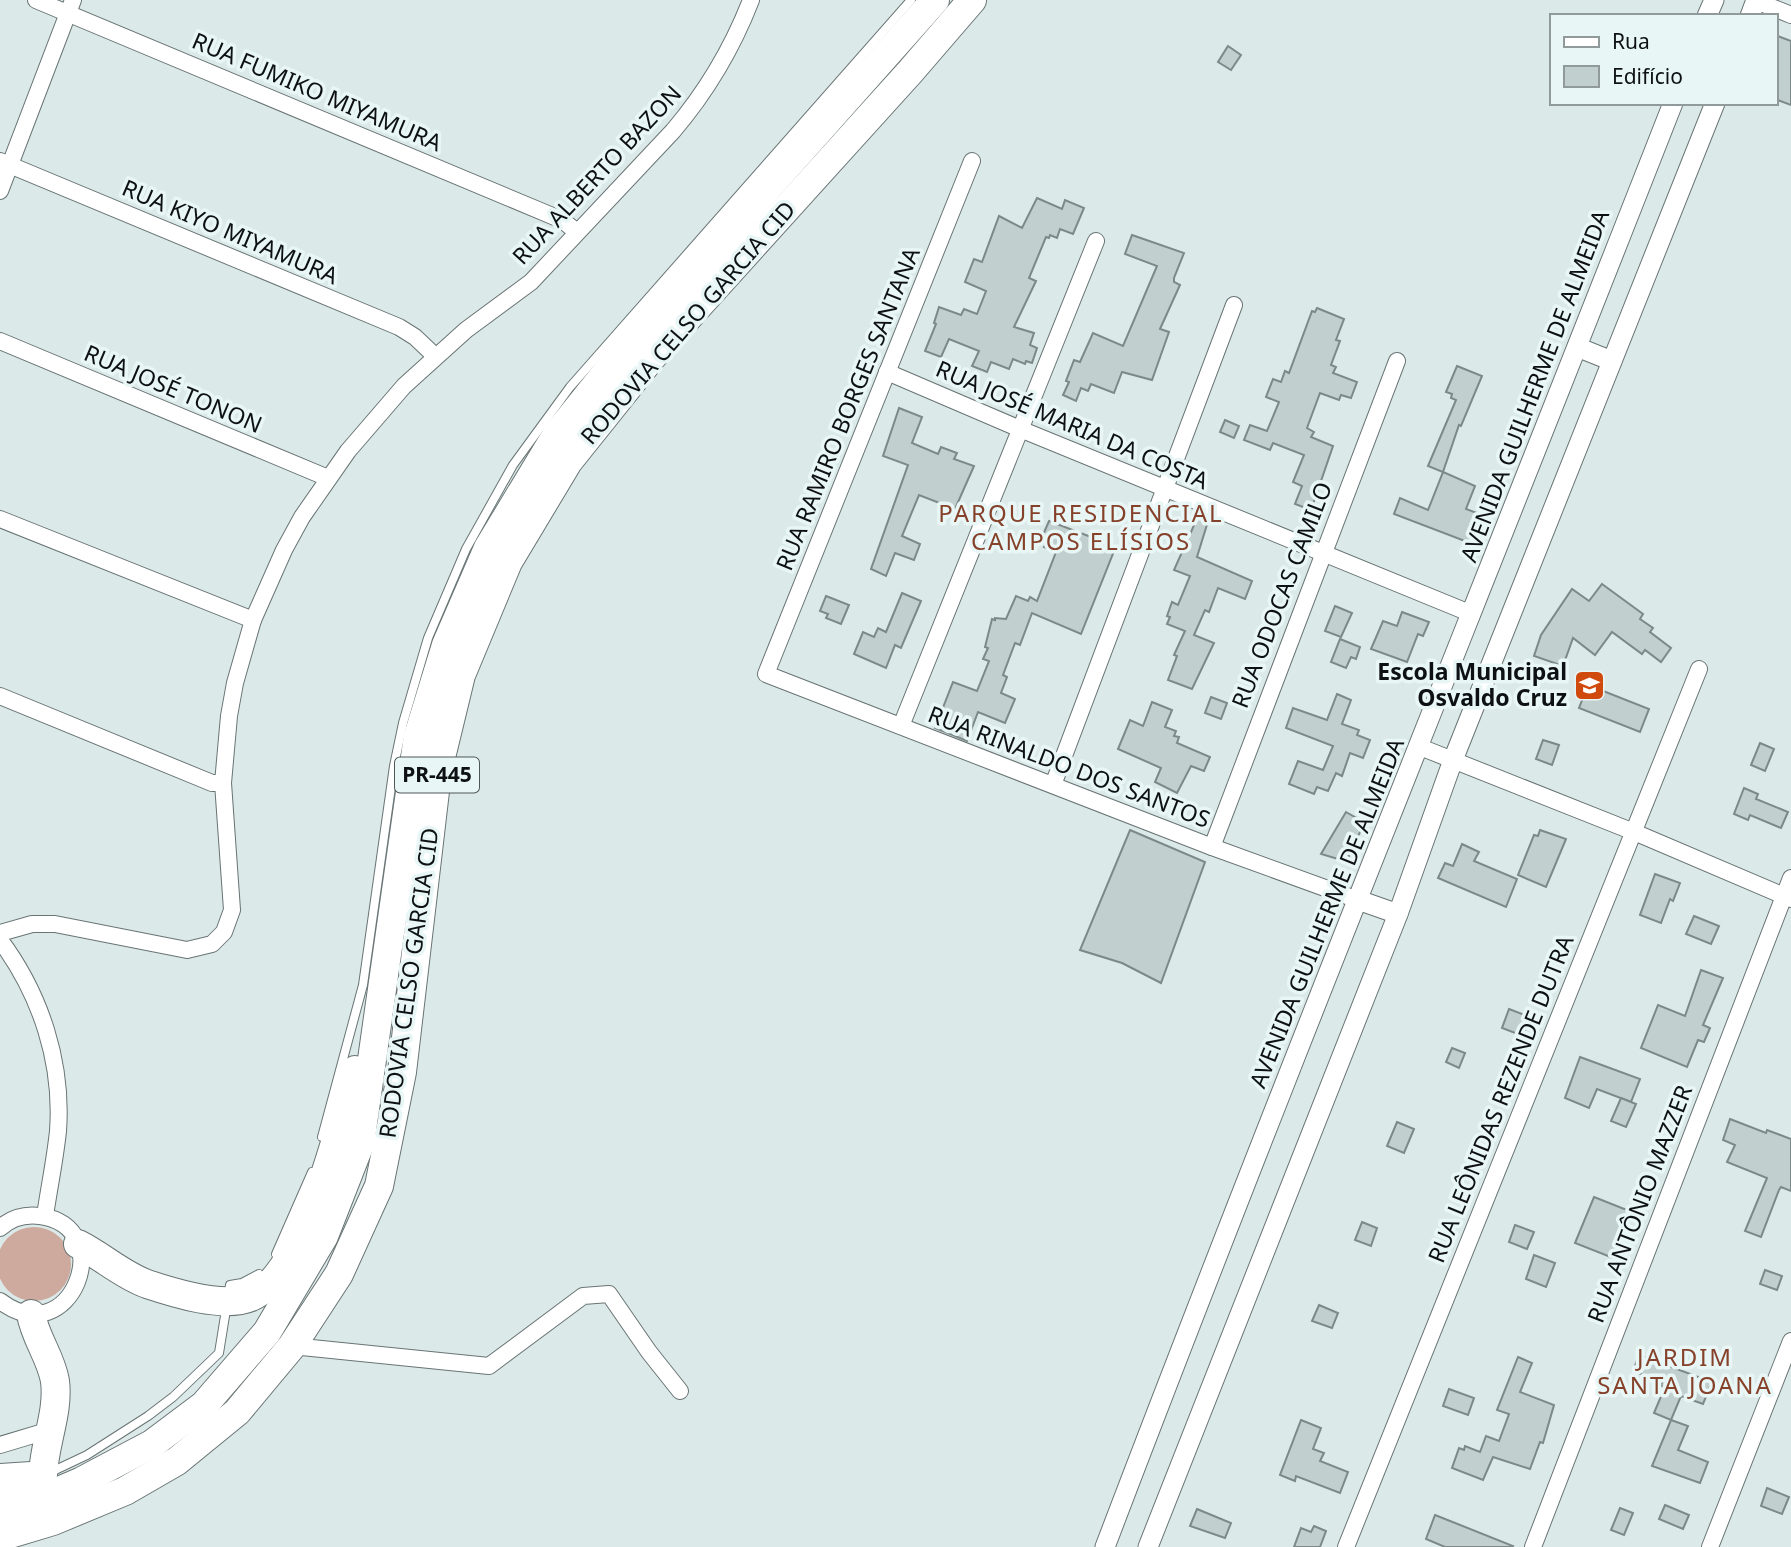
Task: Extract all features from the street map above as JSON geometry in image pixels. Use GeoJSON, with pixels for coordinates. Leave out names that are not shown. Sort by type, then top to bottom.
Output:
{"type":"FeatureCollection","features":[{"type":"Feature","properties":{"kind":"highway","name":"RODOVIA CELSO GARCIA CID"},"geometry":{"type":"LineString","coordinates":[[0,1512],[24,1506],[82,1481],[152,1444],[204,1405],[267,1332],[324,1236],[359,1144],[418,736],[446,645],[488,548],[557,434],[630,343],[935,0]]}},
{"type":"Feature","properties":{"kind":"highway","name":"RODOVIA CELSO GARCIA CID"},"geometry":{"type":"LineString","coordinates":[[0,1537],[53,1521],[125,1491],[177,1461],[237,1412],[292,1346],[339,1274],[379,1186],[401,1072],[437,774],[461,675],[508,562],[568,462],[652,357],[972,0]]}},
{"type":"Feature","properties":{"kind":"highway"},"geometry":{"type":"LineString","coordinates":[[78,1244],[145,1283],[192,1296],[227,1302],[250,1298],[267,1288],[279,1274],[302,1232],[326,1175],[387,956]]}},
{"type":"Feature","properties":{"kind":"highway"},"geometry":{"type":"LineString","coordinates":[[0,1489],[43,1475],[56,1405],[55,1378],[51,1363],[31,1314]]}},
{"type":"Feature","properties":{"kind":"street","name":"RUA FUMIKO MIYAMURA"},"geometry":{"type":"LineString","coordinates":[[36,0],[71,6],[562,220],[577,232]]}},
{"type":"Feature","properties":{"kind":"street","name":"RUA ALBERTO BAZON"},"geometry":{"type":"LineString","coordinates":[[0,933],[20,926],[44,923],[187,950],[212,944],[224,932],[232,910],[223,783],[235,683],[253,620],[284,550],[328,478],[376,418],[435,356],[531,282],[693,107],[726,56],[751,0]]}},
{"type":"Feature","properties":{"kind":"street"},"geometry":{"type":"LineString","coordinates":[[1755,0],[1791,15]]}},
{"type":"Feature","properties":{"kind":"street"},"geometry":{"type":"LineString","coordinates":[[0,191],[6,163],[71,6]]}},
{"type":"Feature","properties":{"kind":"street","name":"AVENIDA GUILHERME DE ALMEIDA"},"geometry":{"type":"LineString","coordinates":[[1105,1547],[1672,105]]}},
{"type":"Feature","properties":{"kind":"street"},"geometry":{"type":"LineString","coordinates":[[1148,1547],[1398,914],[1452,760],[1714,105]]}},
{"type":"Feature","properties":{"kind":"street","name":"RUA RAMIRO BORGES SANTANA"},"geometry":{"type":"LineString","coordinates":[[766,674],[972,161]]}},
{"type":"Feature","properties":{"kind":"street","name":"RUA KIYO MIYAMURA"},"geometry":{"type":"LineString","coordinates":[[6,163],[399,327],[415,337],[435,356]]}},
{"type":"Feature","properties":{"kind":"street"},"geometry":{"type":"LineString","coordinates":[[901,726],[1096,242]]}},
{"type":"Feature","properties":{"kind":"street"},"geometry":{"type":"LineString","coordinates":[[1053,785],[1234,305]]}},
{"type":"Feature","properties":{"kind":"street","name":"RUA JOSÉ TONON"},"geometry":{"type":"LineString","coordinates":[[0,341],[328,478]]}},
{"type":"Feature","properties":{"kind":"street"},"geometry":{"type":"LineString","coordinates":[[1577,347],[1612,361]]}},
{"type":"Feature","properties":{"kind":"street","name":"RUA ODOCAS CAMILO"},"geometry":{"type":"LineString","coordinates":[[1212,847],[1396,361]]}},
{"type":"Feature","properties":{"kind":"street","name":"RUA JOSÉ MARIA DA COSTA"},"geometry":{"type":"LineString","coordinates":[[887,372],[1472,614]]}},
{"type":"Feature","properties":{"kind":"street"},"geometry":{"type":"LineString","coordinates":[[0,519],[253,620]]}},
{"type":"Feature","properties":{"kind":"street","name":"RUA LEÔNIDAS REZENDE DUTRA"},"geometry":{"type":"LineString","coordinates":[[1346,1547],[1699,669]]}},
{"type":"Feature","properties":{"kind":"street","name":"RUA RINALDO DOS SANTOS"},"geometry":{"type":"LineString","coordinates":[[766,674],[1212,847],[1358,900]]}},
{"type":"Feature","properties":{"kind":"street"},"geometry":{"type":"LineString","coordinates":[[0,696],[212,783],[223,783]]}},
{"type":"Feature","properties":{"kind":"street"},"geometry":{"type":"LineString","coordinates":[[1420,747],[1634,832],[1787,897]]}},
{"type":"Feature","properties":{"kind":"street","name":"RUA ANTÔNIO MAZZER"},"geometry":{"type":"LineString","coordinates":[[1533,1547],[1787,897],[1791,878]]}},
{"type":"Feature","properties":{"kind":"street"},"geometry":{"type":"LineString","coordinates":[[1358,900],[1398,914]]}},
{"type":"Feature","properties":{"kind":"street"},"geometry":{"type":"LineString","coordinates":[[0,940],[25,978],[36,1002],[45,1027],[56,1078],[58,1130],[45,1216]]}},
{"type":"Feature","properties":{"kind":"street"},"geometry":{"type":"LineString","coordinates":[[0,1228],[23,1216],[45,1216],[65,1227],[78,1244],[82,1266],[76,1287],[62,1304],[42,1313],[31,1314],[10,1308],[0,1301]]}},
{"type":"Feature","properties":{"kind":"street"},"geometry":{"type":"LineString","coordinates":[[292,1346],[489,1366],[583,1296],[609,1294],[680,1391]]}},
{"type":"Feature","properties":{"kind":"street"},"geometry":{"type":"LineString","coordinates":[[1710,1547],[1791,1341]]}},
{"type":"Feature","properties":{"kind":"street"},"geometry":{"type":"LineString","coordinates":[[0,1445],[50,1430]]}},
{"type":"Feature","properties":{"kind":"street"},"geometry":{"type":"LineString","coordinates":[[0,1472],[28,1469],[43,1475]]}},
{"type":"Feature","properties":{"kind":"lane"},"geometry":{"type":"LineString","coordinates":[[318,1152],[363,985],[394,766],[403,723],[428,638],[466,549],[513,465],[570,387],[911,0]]}},
{"type":"Feature","properties":{"kind":"lane"},"geometry":{"type":"LineString","coordinates":[[43,1475],[118,1437],[165,1403],[219,1353],[230,1285],[253,1279],[269,1265],[315,1164]]}},
{"type":"Feature","properties":{"kind":"shaded area"},"geometry":{"type":"Polygon","coordinates":[[[27,1227],[41,1227],[55,1233],[65,1243],[71,1257],[71,1271],[65,1285],[55,1295],[41,1301],[27,1301],[13,1295],[3,1285],[-1,1276],[-1,1252],[3,1243],[13,1233],[27,1227]]]}},
{"type":"Feature","properties":{"kind":"building"},"geometry":{"type":"Polygon","coordinates":[[[1777,36],[1791,41],[1791,105],[1777,100],[1777,36]]]}},
{"type":"Feature","properties":{"kind":"building"},"geometry":{"type":"Polygon","coordinates":[[[1228,46],[1241,55],[1231,70],[1218,62],[1228,46]]]}},
{"type":"Feature","properties":{"kind":"building"},"geometry":{"type":"Polygon","coordinates":[[[1037,198],[1062,209],[1065,200],[1084,208],[1073,234],[1060,229],[1057,238],[1050,235],[1049,238],[1046,237],[1029,278],[1036,281],[1014,327],[1034,333],[1030,345],[1037,348],[1032,363],[1026,361],[1025,364],[1013,359],[1009,369],[991,362],[987,372],[972,366],[979,351],[949,339],[941,357],[925,351],[936,324],[934,323],[939,307],[961,315],[964,309],[977,314],[986,291],[965,282],[974,259],[982,262],[999,216],[1022,228],[1037,198]]]}},
{"type":"Feature","properties":{"kind":"building"},"geometry":{"type":"Polygon","coordinates":[[[1132,235],[1184,253],[1174,278],[1174,282],[1180,285],[1160,329],[1169,332],[1152,380],[1122,372],[1114,393],[1091,384],[1088,391],[1081,388],[1076,401],[1063,395],[1074,360],[1080,362],[1093,333],[1123,346],[1157,266],[1125,254],[1132,235]]]}},
{"type":"Feature","properties":{"kind":"building"},"geometry":{"type":"Polygon","coordinates":[[[1317,308],[1344,319],[1336,340],[1340,341],[1331,365],[1336,367],[1333,373],[1357,382],[1351,398],[1341,395],[1339,400],[1320,393],[1307,428],[1314,432],[1311,437],[1333,446],[1311,510],[1295,504],[1302,486],[1293,482],[1304,455],[1273,443],[1270,450],[1244,440],[1250,425],[1267,431],[1279,402],[1266,397],[1273,379],[1281,382],[1285,371],[1289,373],[1312,311],[1315,312],[1317,308]]]}},
{"type":"Feature","properties":{"kind":"building"},"geometry":{"type":"Polygon","coordinates":[[[1457,366],[1482,376],[1461,426],[1459,425],[1443,472],[1428,466],[1456,400],[1451,398],[1452,394],[1446,392],[1457,366]]]}},
{"type":"Feature","properties":{"kind":"building"},"geometry":{"type":"Polygon","coordinates":[[[899,408],[922,417],[912,443],[938,454],[941,447],[957,453],[954,459],[974,466],[955,509],[919,495],[902,536],[920,544],[914,560],[895,553],[886,576],[871,569],[908,465],[883,456],[899,408]]]}},
{"type":"Feature","properties":{"kind":"building"},"geometry":{"type":"Polygon","coordinates":[[[1225,420],[1239,426],[1234,438],[1220,432],[1225,420]]]}},
{"type":"Feature","properties":{"kind":"building"},"geometry":{"type":"Polygon","coordinates":[[[1443,472],[1475,486],[1466,509],[1482,515],[1470,543],[1394,514],[1400,498],[1428,510],[1443,472]]]}},
{"type":"Feature","properties":{"kind":"building"},"geometry":{"type":"Polygon","coordinates":[[[1199,514],[1209,518],[1197,557],[1252,581],[1245,599],[1218,588],[1209,612],[1205,610],[1194,635],[1214,643],[1192,689],[1168,680],[1177,656],[1174,655],[1185,631],[1167,624],[1170,617],[1167,616],[1172,602],[1178,605],[1190,576],[1174,570],[1199,514]]]}},
{"type":"Feature","properties":{"kind":"building"},"geometry":{"type":"Polygon","coordinates":[[[1049,521],[1107,543],[1105,548],[1114,551],[1081,634],[1032,613],[1020,645],[1015,643],[1003,675],[1007,677],[1001,693],[1015,699],[1005,723],[978,712],[967,741],[935,728],[953,682],[977,691],[989,661],[983,659],[988,648],[985,647],[992,619],[1006,619],[1016,596],[1028,601],[1030,597],[1037,601],[1056,552],[1044,547],[1046,544],[1042,542],[1049,521]]]}},
{"type":"Feature","properties":{"kind":"building"},"geometry":{"type":"Polygon","coordinates":[[[1602,584],[1643,614],[1640,619],[1653,628],[1650,632],[1671,648],[1661,662],[1645,650],[1642,654],[1612,632],[1595,655],[1573,638],[1563,666],[1534,656],[1541,635],[1572,589],[1589,601],[1602,584]]]}},
{"type":"Feature","properties":{"kind":"building"},"geometry":{"type":"Polygon","coordinates":[[[902,593],[921,601],[901,648],[895,645],[886,668],[854,654],[863,632],[874,637],[878,628],[886,632],[902,593]]]}},
{"type":"Feature","properties":{"kind":"building"},"geometry":{"type":"Polygon","coordinates":[[[826,596],[849,605],[841,624],[826,618],[828,614],[820,611],[826,596]]]}},
{"type":"Feature","properties":{"kind":"building"},"geometry":{"type":"Polygon","coordinates":[[[1335,606],[1352,613],[1341,637],[1325,631],[1335,606]]]}},
{"type":"Feature","properties":{"kind":"building"},"geometry":{"type":"Polygon","coordinates":[[[1402,612],[1429,622],[1423,636],[1418,634],[1407,662],[1371,649],[1383,621],[1397,626],[1402,612]]]}},
{"type":"Feature","properties":{"kind":"building"},"geometry":{"type":"Polygon","coordinates":[[[1340,639],[1360,647],[1356,659],[1351,657],[1346,668],[1331,662],[1340,639]]]}},
{"type":"Feature","properties":{"kind":"building"},"geometry":{"type":"Polygon","coordinates":[[[1588,685],[1649,709],[1640,732],[1579,708],[1588,685]]]}},
{"type":"Feature","properties":{"kind":"building"},"geometry":{"type":"Polygon","coordinates":[[[1337,694],[1351,700],[1342,724],[1359,730],[1357,735],[1370,740],[1363,758],[1350,753],[1342,776],[1336,773],[1328,791],[1317,787],[1314,794],[1289,784],[1298,761],[1323,770],[1333,746],[1286,728],[1293,708],[1327,720],[1337,694]]]}},
{"type":"Feature","properties":{"kind":"building"},"geometry":{"type":"Polygon","coordinates":[[[1211,697],[1227,703],[1221,719],[1205,713],[1211,697]]]}},
{"type":"Feature","properties":{"kind":"building"},"geometry":{"type":"Polygon","coordinates":[[[1152,702],[1172,710],[1165,727],[1176,731],[1174,736],[1179,737],[1177,743],[1210,757],[1204,771],[1191,766],[1177,793],[1155,782],[1161,768],[1118,749],[1130,720],[1143,726],[1152,702]]]}},
{"type":"Feature","properties":{"kind":"building"},"geometry":{"type":"Polygon","coordinates":[[[1543,740],[1559,745],[1552,765],[1536,759],[1543,740]]]}},
{"type":"Feature","properties":{"kind":"building"},"geometry":{"type":"Polygon","coordinates":[[[1760,743],[1774,749],[1765,771],[1751,765],[1760,743]]]}},
{"type":"Feature","properties":{"kind":"building"},"geometry":{"type":"Polygon","coordinates":[[[1744,788],[1758,794],[1756,799],[1788,812],[1781,828],[1750,815],[1748,820],[1734,814],[1744,788]]]}},
{"type":"Feature","properties":{"kind":"building"},"geometry":{"type":"Polygon","coordinates":[[[1346,812],[1365,823],[1350,851],[1348,862],[1321,854],[1346,812]]]}},
{"type":"Feature","properties":{"kind":"building"},"geometry":{"type":"Polygon","coordinates":[[[1130,830],[1205,862],[1161,983],[1122,963],[1080,950],[1130,830]]]}},
{"type":"Feature","properties":{"kind":"building"},"geometry":{"type":"Polygon","coordinates":[[[1540,830],[1566,839],[1546,887],[1518,875],[1534,835],[1538,836],[1540,830]]]}},
{"type":"Feature","properties":{"kind":"building"},"geometry":{"type":"Polygon","coordinates":[[[1462,844],[1479,852],[1474,861],[1517,879],[1506,907],[1438,878],[1445,863],[1453,866],[1462,844]]]}},
{"type":"Feature","properties":{"kind":"building"},"geometry":{"type":"Polygon","coordinates":[[[1655,874],[1680,883],[1673,901],[1670,899],[1661,923],[1640,915],[1655,874]]]}},
{"type":"Feature","properties":{"kind":"building"},"geometry":{"type":"Polygon","coordinates":[[[1694,916],[1719,926],[1711,944],[1686,934],[1694,916]]]}},
{"type":"Feature","properties":{"kind":"building"},"geometry":{"type":"Polygon","coordinates":[[[1701,970],[1723,978],[1703,1025],[1710,1028],[1704,1042],[1698,1040],[1687,1067],[1641,1048],[1658,1005],[1685,1016],[1701,970]]]}},
{"type":"Feature","properties":{"kind":"building"},"geometry":{"type":"Polygon","coordinates":[[[1509,1009],[1530,1017],[1523,1036],[1502,1028],[1509,1009]]]}},
{"type":"Feature","properties":{"kind":"building"},"geometry":{"type":"Polygon","coordinates":[[[1452,1048],[1465,1053],[1459,1068],[1446,1062],[1452,1048]]]}},
{"type":"Feature","properties":{"kind":"building"},"geometry":{"type":"Polygon","coordinates":[[[1580,1057],[1640,1079],[1631,1102],[1597,1089],[1589,1108],[1565,1098],[1580,1057]]]}},
{"type":"Feature","properties":{"kind":"building"},"geometry":{"type":"Polygon","coordinates":[[[1621,1098],[1636,1104],[1626,1127],[1611,1121],[1621,1098]]]}},
{"type":"Feature","properties":{"kind":"building"},"geometry":{"type":"Polygon","coordinates":[[[1730,1119],[1791,1139],[1791,1191],[1781,1187],[1779,1190],[1761,1237],[1745,1231],[1767,1178],[1727,1162],[1735,1145],[1723,1140],[1730,1119]]]}},
{"type":"Feature","properties":{"kind":"building"},"geometry":{"type":"Polygon","coordinates":[[[1397,1122],[1414,1129],[1404,1153],[1387,1146],[1397,1122]]]}},
{"type":"Feature","properties":{"kind":"building"},"geometry":{"type":"Polygon","coordinates":[[[1594,1197],[1632,1212],[1613,1258],[1575,1243],[1594,1197]]]}},
{"type":"Feature","properties":{"kind":"building"},"geometry":{"type":"Polygon","coordinates":[[[1362,1222],[1377,1228],[1371,1246],[1355,1240],[1362,1222]]]}},
{"type":"Feature","properties":{"kind":"building"},"geometry":{"type":"Polygon","coordinates":[[[1515,1225],[1534,1232],[1527,1249],[1509,1242],[1515,1225]]]}},
{"type":"Feature","properties":{"kind":"building"},"geometry":{"type":"Polygon","coordinates":[[[1534,1255],[1555,1263],[1546,1287],[1526,1279],[1534,1255]]]}},
{"type":"Feature","properties":{"kind":"building"},"geometry":{"type":"Polygon","coordinates":[[[1765,1270],[1782,1276],[1777,1290],[1760,1284],[1765,1270]]]}},
{"type":"Feature","properties":{"kind":"building"},"geometry":{"type":"Polygon","coordinates":[[[1319,1305],[1338,1313],[1332,1328],[1312,1321],[1319,1305]]]}},
{"type":"Feature","properties":{"kind":"building"},"geometry":{"type":"Polygon","coordinates":[[[1639,1355],[1712,1382],[1703,1404],[1681,1396],[1671,1420],[1654,1413],[1665,1387],[1661,1386],[1662,1382],[1633,1371],[1639,1355]]]}},
{"type":"Feature","properties":{"kind":"building"},"geometry":{"type":"Polygon","coordinates":[[[1518,1357],[1532,1363],[1520,1392],[1554,1405],[1543,1443],[1540,1442],[1530,1469],[1493,1457],[1483,1480],[1452,1468],[1459,1448],[1464,1450],[1465,1446],[1480,1452],[1486,1436],[1499,1441],[1509,1414],[1497,1410],[1518,1357]]]}},
{"type":"Feature","properties":{"kind":"building"},"geometry":{"type":"Polygon","coordinates":[[[1449,1389],[1474,1398],[1468,1415],[1443,1406],[1449,1389]]]}},
{"type":"Feature","properties":{"kind":"building"},"geometry":{"type":"Polygon","coordinates":[[[1301,1420],[1321,1428],[1313,1449],[1324,1453],[1320,1461],[1348,1472],[1340,1493],[1296,1476],[1295,1481],[1280,1475],[1301,1420]]]}},
{"type":"Feature","properties":{"kind":"building"},"geometry":{"type":"Polygon","coordinates":[[[1671,1420],[1688,1426],[1678,1450],[1708,1462],[1700,1483],[1652,1466],[1671,1420]]]}},
{"type":"Feature","properties":{"kind":"building"},"geometry":{"type":"Polygon","coordinates":[[[1767,1488],[1789,1497],[1782,1514],[1761,1506],[1767,1488]]]}},
{"type":"Feature","properties":{"kind":"building"},"geometry":{"type":"Polygon","coordinates":[[[1665,1505],[1689,1515],[1683,1529],[1659,1519],[1665,1505]]]}},
{"type":"Feature","properties":{"kind":"building"},"geometry":{"type":"Polygon","coordinates":[[[1620,1508],[1633,1513],[1624,1535],[1611,1530],[1620,1508]]]}},
{"type":"Feature","properties":{"kind":"building"},"geometry":{"type":"Polygon","coordinates":[[[1197,1509],[1231,1523],[1225,1538],[1190,1526],[1197,1509]]]}},
{"type":"Feature","properties":{"kind":"building"},"geometry":{"type":"Polygon","coordinates":[[[1435,1515],[1513,1546],[1445,1547],[1426,1539],[1435,1515]]]}},
{"type":"Feature","properties":{"kind":"building"},"geometry":{"type":"Polygon","coordinates":[[[1314,1526],[1326,1531],[1320,1547],[1294,1547],[1301,1528],[1311,1532],[1314,1526]]]}},
{"type":"Feature","properties":{"kind":"place","name":"Escola Municipal Osvaldo Cruz"},"geometry":{"type":"Point","coordinates":[1590,685]}},
{"type":"Feature","properties":{"kind":"district","name":"PARQUE RESIDENCIAL CAMPOS ELÍSIOS"},"geometry":{"type":"Point","coordinates":[1081,528]}},
{"type":"Feature","properties":{"kind":"district","name":"JARDIM SANTA JOANA"},"geometry":{"type":"Point","coordinates":[1685,1372]}}]}
